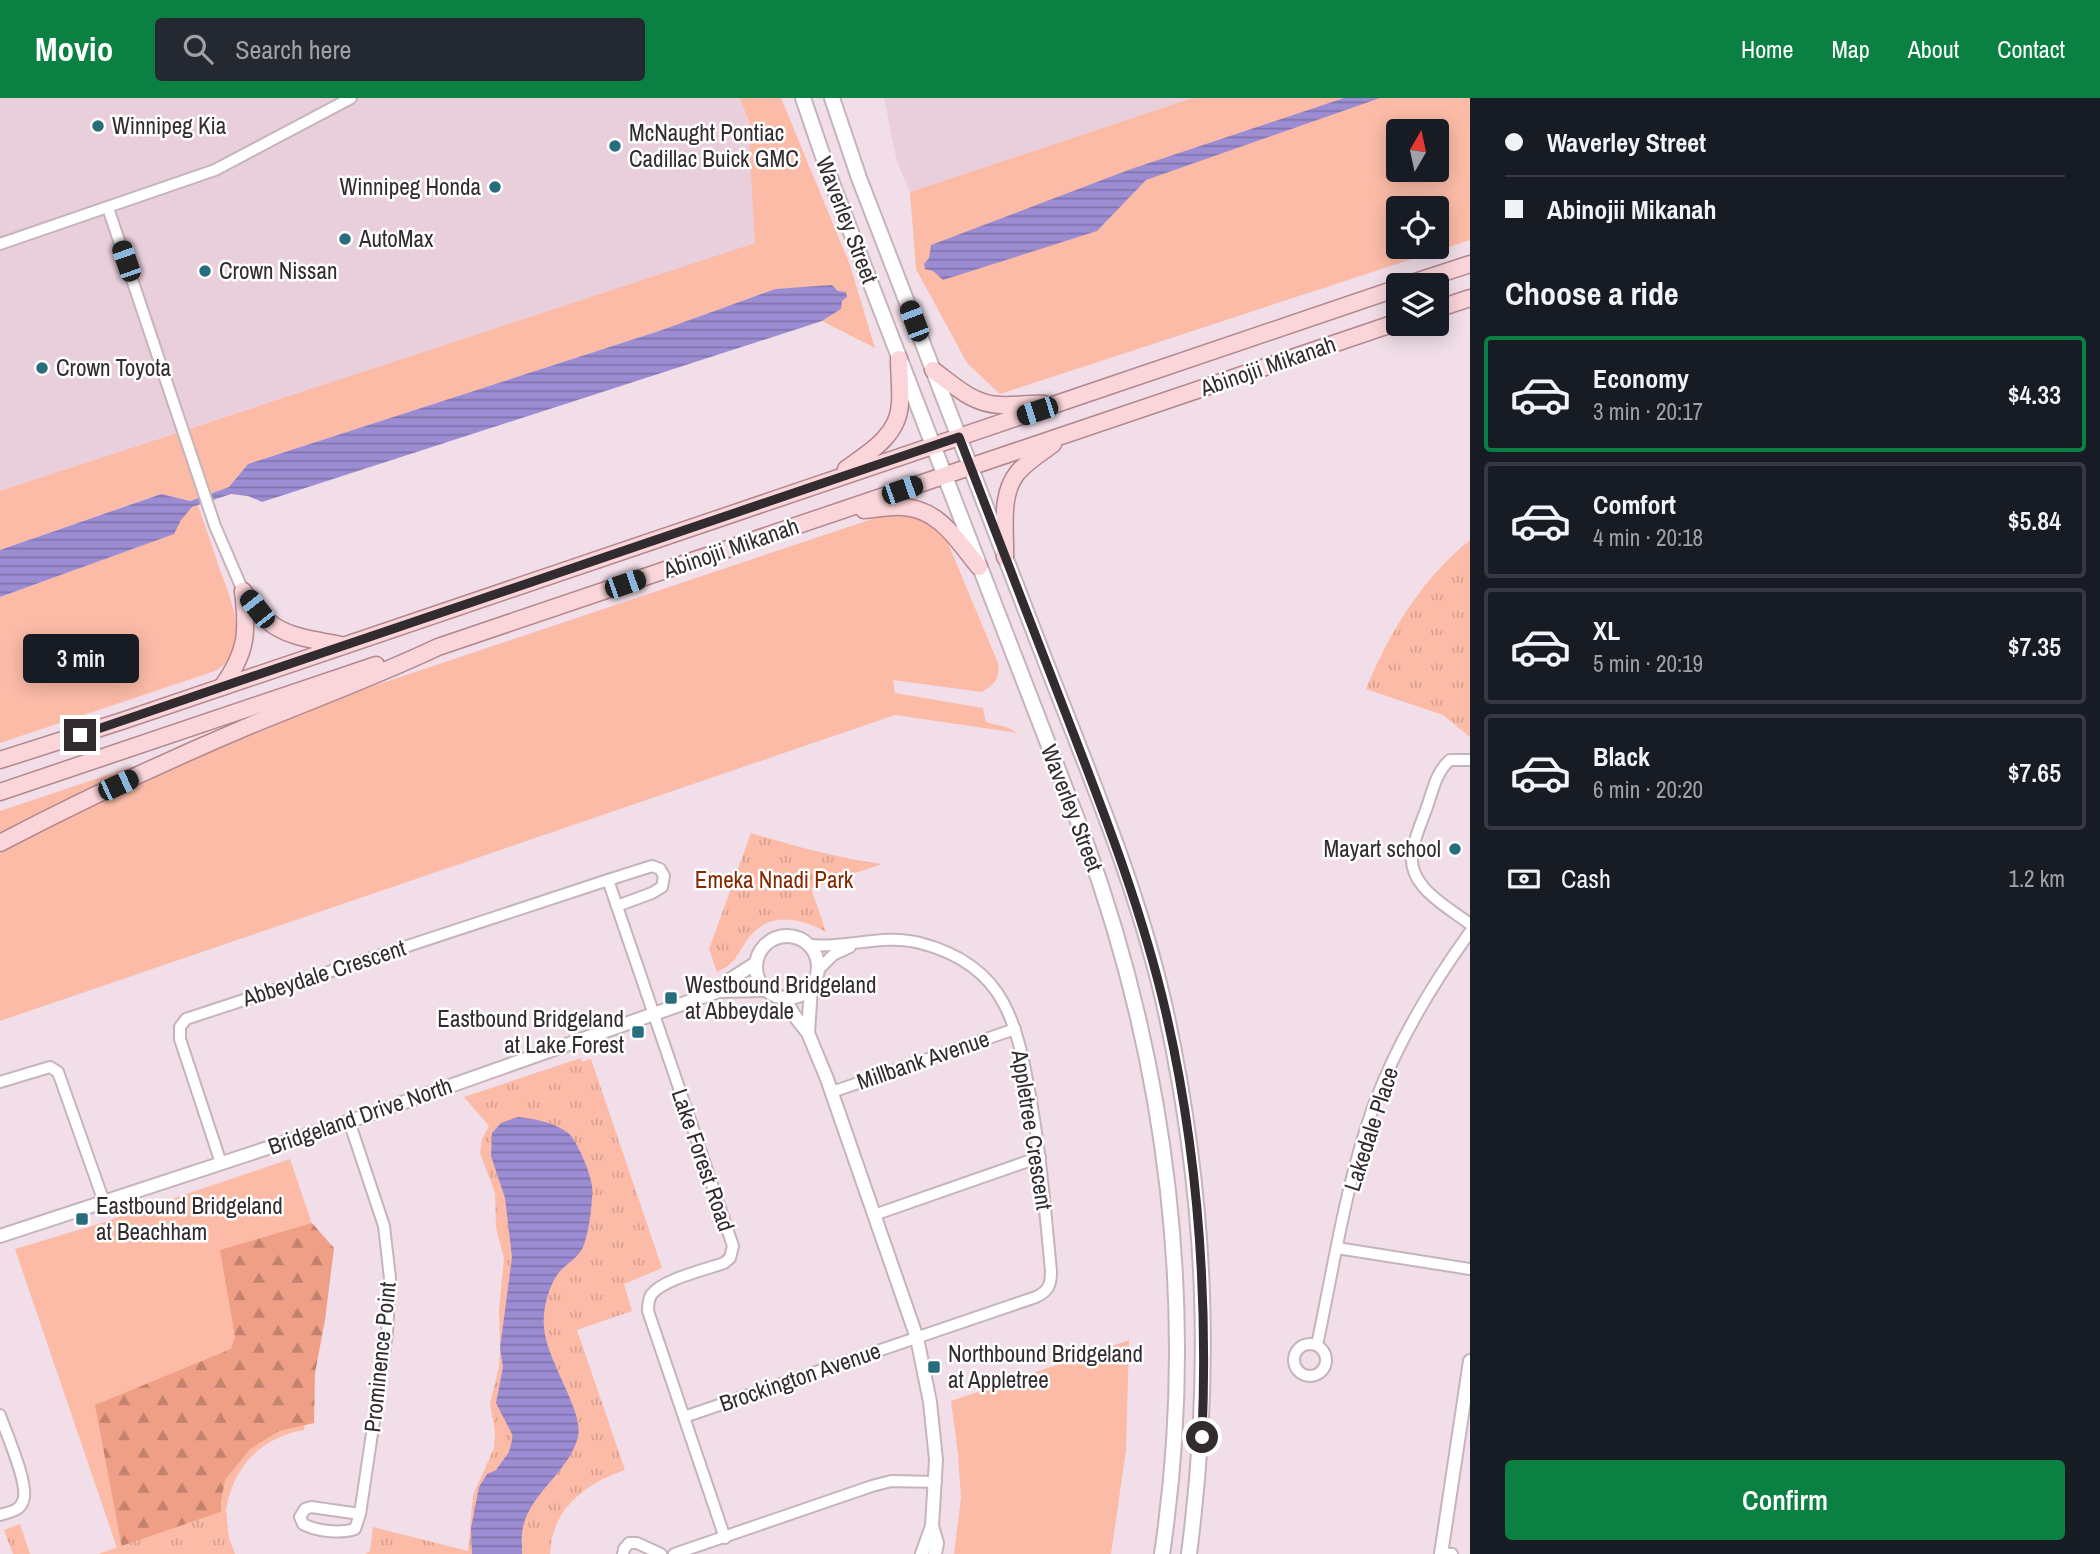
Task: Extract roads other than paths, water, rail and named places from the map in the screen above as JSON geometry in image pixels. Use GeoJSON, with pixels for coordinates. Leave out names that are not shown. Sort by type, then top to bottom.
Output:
{"type":"FeatureCollection","features":[{"type":"Feature","properties":{"kind":"main road","name":"Waverley Street"},"geometry":{"type":"LineString","coordinates":[[803,98],[832,183],[1101,884],[1138,1011],[1155,1097],[1172,1218],[1177,1303],[1174,1438],[1162,1554]]}},
{"type":"Feature","properties":{"kind":"main road","name":"Waverley Street"},"geometry":{"type":"LineString","coordinates":[[832,98],[855,168],[1125,868],[1161,992],[1190,1140],[1198,1214],[1204,1317],[1202,1437],[1189,1554]]}},
{"type":"Feature","properties":{"kind":"main road"},"geometry":{"type":"LineString","coordinates":[[1443,273],[1470,264]]}},
{"type":"Feature","properties":{"kind":"main road","name":"Abinojii Mikanah"},"geometry":{"type":"LineString","coordinates":[[0,760],[1386,292]]}},
{"type":"Feature","properties":{"kind":"main road"},"geometry":{"type":"LineString","coordinates":[[1449,305],[1470,298]]}},
{"type":"Feature","properties":{"kind":"main road","name":"Abinojii Mikanah"},"geometry":{"type":"LineString","coordinates":[[0,843],[168,761],[253,724],[380,675],[438,647],[1386,326]]}},
{"type":"Feature","properties":{"kind":"main road"},"geometry":{"type":"LineString","coordinates":[[830,481],[877,447],[897,422],[900,359]]}},
{"type":"Feature","properties":{"kind":"main road"},"geometry":{"type":"LineString","coordinates":[[933,370],[969,397],[986,403],[1057,404]]}},
{"type":"Feature","properties":{"kind":"main road"},"geometry":{"type":"LineString","coordinates":[[1005,557],[1005,505],[1011,484],[1024,466],[1066,434]]}},
{"type":"Feature","properties":{"kind":"main road"},"geometry":{"type":"LineString","coordinates":[[838,512],[900,506],[926,512],[943,522],[979,567]]}},
{"type":"Feature","properties":{"kind":"main road"},"geometry":{"type":"LineString","coordinates":[[243,591],[262,615],[276,627],[299,637],[343,646]]}},
{"type":"Feature","properties":{"kind":"main road"},"geometry":{"type":"LineString","coordinates":[[222,687],[233,671],[245,644],[243,591]]}},
{"type":"Feature","properties":{"kind":"main road"},"geometry":{"type":"LineString","coordinates":[[0,792],[438,647]]}},
{"type":"Feature","properties":{"kind":"main road"},"geometry":{"type":"LineString","coordinates":[[0,770],[49,744]]}},
{"type":"Feature","properties":{"kind":"street"},"geometry":{"type":"LineString","coordinates":[[0,244],[215,170],[267,145],[351,98]]}},
{"type":"Feature","properties":{"kind":"street"},"geometry":{"type":"LineString","coordinates":[[108,208],[215,526],[243,591]]}},
{"type":"Feature","properties":{"kind":"street"},"geometry":{"type":"LineString","coordinates":[[1470,760],[1450,760],[1439,774],[1413,849],[1411,863],[1413,872],[1426,891],[1470,924]]}},
{"type":"Feature","properties":{"kind":"street","name":"Abbeydale Crescent"},"geometry":{"type":"LineString","coordinates":[[221,1163],[180,1039],[180,1027],[186,1019],[652,866],[660,869],[664,876],[662,887],[617,906]]}},
{"type":"Feature","properties":{"kind":"street"},"geometry":{"type":"LineString","coordinates":[[608,880],[654,1015]]}},
{"type":"Feature","properties":{"kind":"street","name":"Lakedale Place"},"geometry":{"type":"LineString","coordinates":[[1317,1345],[1337,1248],[1373,1109],[1392,1062],[1420,1008],[1470,932]]}},
{"type":"Feature","properties":{"kind":"street"},"geometry":{"type":"LineString","coordinates":[[808,1033],[808,1003],[819,969],[817,956],[810,944],[794,936],[777,937],[763,947],[756,963],[757,973],[767,990],[784,998],[794,997],[811,987]]}},
{"type":"Feature","properties":{"kind":"street","name":"Appletree Crescent"},"geometry":{"type":"LineString","coordinates":[[819,969],[833,955],[856,945],[883,939],[902,939],[941,949],[976,969],[990,984],[1003,1003],[1015,1029],[1030,1094],[1040,1157],[1051,1270],[1050,1286],[1036,1297],[917,1338]]}},
{"type":"Feature","properties":{"kind":"street","name":"Appletree Crescent"},"geometry":{"type":"LineString","coordinates":[[810,944],[856,945]]}},
{"type":"Feature","properties":{"kind":"street","name":"Bridgeland Drive North"},"geometry":{"type":"LineString","coordinates":[[719,991],[731,979],[756,963]]}},
{"type":"Feature","properties":{"kind":"street","name":"Bridgeland Drive North"},"geometry":{"type":"LineString","coordinates":[[0,1236],[349,1121],[719,991],[767,990]]}},
{"type":"Feature","properties":{"kind":"street"},"geometry":{"type":"LineString","coordinates":[[784,998],[808,1033],[832,1092],[917,1338],[930,1402],[936,1482],[932,1526],[922,1554]]}},
{"type":"Feature","properties":{"kind":"street","name":"Lake Forest Road"},"geometry":{"type":"LineString","coordinates":[[654,1015],[733,1252],[724,1263],[664,1284],[651,1295],[648,1304],[648,1311],[725,1538]]}},
{"type":"Feature","properties":{"kind":"street","name":"Millbank Avenue"},"geometry":{"type":"LineString","coordinates":[[832,1092],[1015,1029]]}},
{"type":"Feature","properties":{"kind":"street"},"geometry":{"type":"LineString","coordinates":[[0,1082],[40,1068],[50,1067],[58,1072],[104,1202]]}},
{"type":"Feature","properties":{"kind":"street","name":"Prominence Point"},"geometry":{"type":"LineString","coordinates":[[349,1121],[384,1226],[390,1278],[387,1333],[360,1514]]}},
{"type":"Feature","properties":{"kind":"street"},"geometry":{"type":"LineString","coordinates":[[874,1214],[1040,1157]]}},
{"type":"Feature","properties":{"kind":"street"},"geometry":{"type":"LineString","coordinates":[[1337,1248],[1470,1269]]}},
{"type":"Feature","properties":{"kind":"street","name":"Brockington Avenue"},"geometry":{"type":"LineString","coordinates":[[684,1417],[917,1338]]}},
{"type":"Feature","properties":{"kind":"street"},"geometry":{"type":"LineString","coordinates":[[1444,1554],[1470,1361]]}},
{"type":"Feature","properties":{"kind":"street"},"geometry":{"type":"LineString","coordinates":[[0,1415],[24,1486],[24,1500],[18,1509],[0,1515]]}},
{"type":"Feature","properties":{"kind":"street"},"geometry":{"type":"LineString","coordinates":[[674,1554],[872,1486],[891,1481],[936,1482]]}},
{"type":"Feature","properties":{"kind":"street"},"geometry":{"type":"LineString","coordinates":[[311,1507],[360,1514],[355,1530],[349,1531],[310,1527],[303,1524],[300,1517],[305,1509],[311,1507]]}},
{"type":"Feature","properties":{"kind":"street"},"geometry":{"type":"LineString","coordinates":[[932,1526],[937,1544],[935,1554]]}},
{"type":"Feature","properties":{"kind":"street"},"geometry":{"type":"LineString","coordinates":[[623,1554],[629,1543],[661,1554]]}},
{"type":"Feature","properties":{"kind":"place","name":"Winnipeg Kia"},"geometry":{"type":"Point","coordinates":[98,126]}},
{"type":"Feature","properties":{"kind":"place","name":"McNaught Pontiac Cadillac Buick GMC"},"geometry":{"type":"Point","coordinates":[615,146]}},
{"type":"Feature","properties":{"kind":"place","name":"Winnipeg Honda"},"geometry":{"type":"Point","coordinates":[495,187]}},
{"type":"Feature","properties":{"kind":"place","name":"AutoMax"},"geometry":{"type":"Point","coordinates":[345,239]}},
{"type":"Feature","properties":{"kind":"place","name":"Crown Nissan"},"geometry":{"type":"Point","coordinates":[205,271]}},
{"type":"Feature","properties":{"kind":"place","name":"Crown Toyota"},"geometry":{"type":"Point","coordinates":[42,368]}},
{"type":"Feature","properties":{"kind":"place","name":"Mayart school"},"geometry":{"type":"Point","coordinates":[1455,849]}},
{"type":"Feature","properties":{"kind":"place","name":"Westbound Bridgeland at Abbeydale"},"geometry":{"type":"Point","coordinates":[671,998]}},
{"type":"Feature","properties":{"kind":"place","name":"Eastbound Bridgeland at Lake Forest"},"geometry":{"type":"Point","coordinates":[638,1032]}},
{"type":"Feature","properties":{"kind":"place","name":"Eastbound Bridgeland at Beachham"},"geometry":{"type":"Point","coordinates":[82,1219]}},
{"type":"Feature","properties":{"kind":"place","name":"Northbound Bridgeland at Appletree"},"geometry":{"type":"Point","coordinates":[934,1367]}},
{"type":"Feature","properties":{"kind":"park label","name":"Emeka Nnadi Park"},"geometry":{"type":"Point","coordinates":[774,880]}}]}
